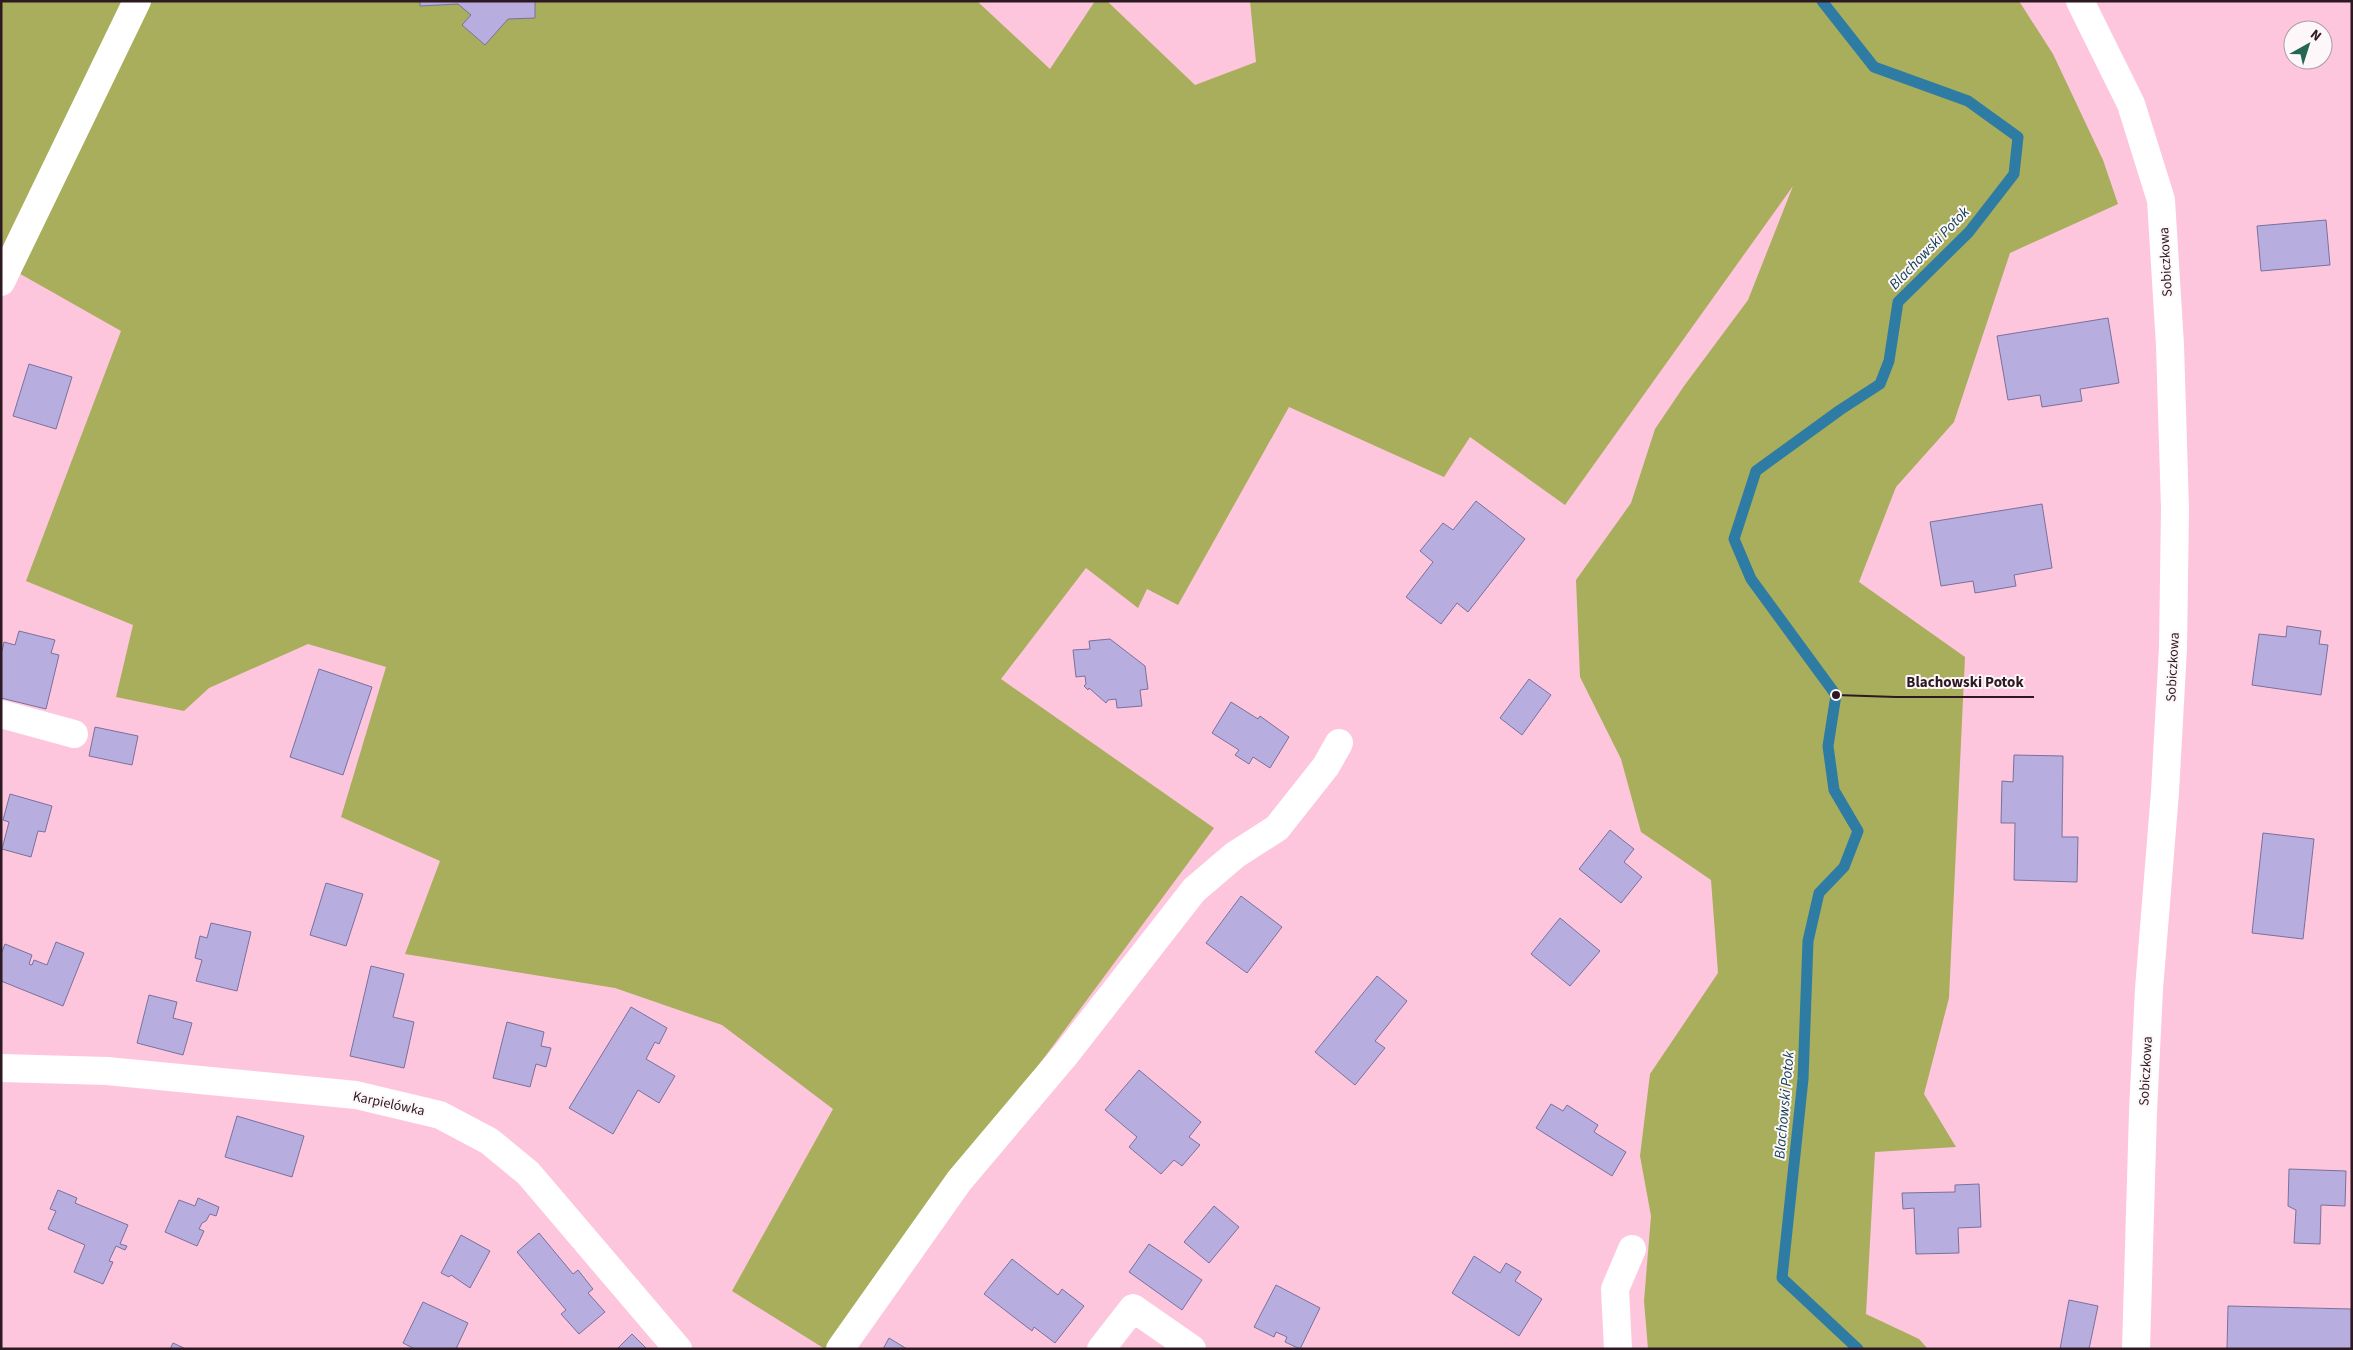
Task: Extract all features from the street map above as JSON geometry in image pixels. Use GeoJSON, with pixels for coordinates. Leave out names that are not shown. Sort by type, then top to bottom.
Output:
{"type":"FeatureCollection","features":[{"type":"Feature","properties":{"kind":"street"},"geometry":{"type":"LineString","coordinates":[[1,282],[137,1]]}},
{"type":"Feature","properties":{"kind":"street","name":"Sobiczkowa"},"geometry":{"type":"LineString","coordinates":[[2080,1],[2131,104],[2162,200],[2170,345],[2175,509],[2174,648],[2165,792],[2149,989],[2143,1112],[2136,1349]]}},
{"type":"Feature","properties":{"kind":"street"},"geometry":{"type":"LineString","coordinates":[[1,714],[74,734]]}},
{"type":"Feature","properties":{"kind":"street"},"geometry":{"type":"LineString","coordinates":[[840,1349],[959,1181],[1066,1054],[1194,890],[1235,855],[1277,828],[1326,766],[1339,743]]}},
{"type":"Feature","properties":{"kind":"street","name":"Karpielówka"},"geometry":{"type":"LineString","coordinates":[[1,1068],[108,1071],[356,1095],[440,1115],[489,1141],[528,1174],[678,1349]]}},
{"type":"Feature","properties":{"kind":"street"},"geometry":{"type":"LineString","coordinates":[[1618,1349],[1615,1289],[1632,1248]]}},
{"type":"Feature","properties":{"kind":"street"},"geometry":{"type":"LineString","coordinates":[[1101,1349],[1132,1308],[1192,1349]]}},
{"type":"Feature","properties":{"kind":"green space"},"geometry":{"type":"Polygon","coordinates":[[[1,1],[977,1],[1050,69],[1095,1],[1107,1],[1195,85],[1256,62],[1250,1],[2019,1],[2053,54],[2103,160],[2118,204],[2010,253],[1954,422],[1896,487],[1859,582],[1965,657],[1949,998],[1924,1094],[1956,1147],[1875,1152],[1866,1314],[1919,1339],[1928,1349],[1648,1349],[1644,1301],[1651,1216],[1640,1156],[1650,1074],[1718,973],[1711,880],[1641,832],[1621,759],[1580,677],[1576,580],[1631,503],[1655,429],[1684,386],[1748,300],[1793,186],[1565,505],[1470,437],[1444,477],[1289,407],[1178,605],[1147,589],[1138,608],[1086,568],[1001,679],[1214,828],[984,1139],[834,1349],[825,1349],[732,1291],[833,1109],[722,1025],[615,988],[405,954],[440,861],[341,817],[386,667],[308,644],[209,688],[184,711],[116,697],[133,625],[26,581],[121,331],[1,263],[1,1]]]}},
{"type":"Feature","properties":{"kind":"building"},"geometry":{"type":"Polygon","coordinates":[[[420,1],[535,1],[535,18],[508,19],[485,45],[462,25],[471,15],[458,4],[420,6],[420,1]]]}},
{"type":"Feature","properties":{"kind":"building"},"geometry":{"type":"Polygon","coordinates":[[[2326,220],[2330,265],[2261,271],[2257,226],[2326,220]]]}},
{"type":"Feature","properties":{"kind":"building"},"geometry":{"type":"Polygon","coordinates":[[[2108,318],[2119,383],[2080,389],[2082,401],[2042,407],[2040,395],[2008,400],[1997,336],[2108,318]]]}},
{"type":"Feature","properties":{"kind":"building"},"geometry":{"type":"Polygon","coordinates":[[[29,364],[72,377],[56,429],[13,416],[29,364]]]}},
{"type":"Feature","properties":{"kind":"building"},"geometry":{"type":"Polygon","coordinates":[[[1476,501],[1525,539],[1468,612],[1457,603],[1441,624],[1406,597],[1433,562],[1420,551],[1443,523],[1453,530],[1476,501]]]}},
{"type":"Feature","properties":{"kind":"building"},"geometry":{"type":"Polygon","coordinates":[[[2042,504],[2052,568],[2014,575],[2016,586],[1975,593],[1973,581],[1941,586],[1930,522],[2042,504]]]}},
{"type":"Feature","properties":{"kind":"building"},"geometry":{"type":"Polygon","coordinates":[[[2287,626],[2321,631],[2319,644],[2328,645],[2321,695],[2252,685],[2259,634],[2286,637],[2287,626]]]}},
{"type":"Feature","properties":{"kind":"building"},"geometry":{"type":"Polygon","coordinates":[[[19,631],[55,640],[51,653],[59,655],[46,709],[1,698],[1,655],[4,642],[15,645],[19,631]]]}},
{"type":"Feature","properties":{"kind":"building"},"geometry":{"type":"Polygon","coordinates":[[[1110,639],[1145,666],[1148,689],[1140,690],[1142,706],[1117,708],[1116,699],[1108,700],[1106,703],[1084,686],[1086,684],[1085,676],[1076,677],[1073,650],[1090,649],[1089,641],[1110,639]]]}},
{"type":"Feature","properties":{"kind":"building"},"geometry":{"type":"Polygon","coordinates":[[[319,669],[372,687],[343,775],[290,757],[319,669]]]}},
{"type":"Feature","properties":{"kind":"building"},"geometry":{"type":"Polygon","coordinates":[[[1529,679],[1551,695],[1522,735],[1500,718],[1529,679]]]}},
{"type":"Feature","properties":{"kind":"building"},"geometry":{"type":"Polygon","coordinates":[[[1231,702],[1258,719],[1260,716],[1289,737],[1270,768],[1253,757],[1249,764],[1235,755],[1239,750],[1212,733],[1231,702]]]}},
{"type":"Feature","properties":{"kind":"building"},"geometry":{"type":"Polygon","coordinates":[[[95,727],[138,736],[132,765],[89,756],[95,727]]]}},
{"type":"Feature","properties":{"kind":"building"},"geometry":{"type":"Polygon","coordinates":[[[2014,755],[2063,756],[2062,837],[2078,837],[2077,882],[2014,880],[2015,823],[2001,823],[2002,781],[2013,782],[2014,755]]]}},
{"type":"Feature","properties":{"kind":"building"},"geometry":{"type":"Polygon","coordinates":[[[10,794],[52,806],[45,832],[38,831],[31,857],[2,849],[9,822],[3,820],[10,794]]]}},
{"type":"Feature","properties":{"kind":"building"},"geometry":{"type":"Polygon","coordinates":[[[1610,830],[1634,849],[1624,862],[1642,877],[1621,903],[1579,869],[1610,830]]]}},
{"type":"Feature","properties":{"kind":"building"},"geometry":{"type":"Polygon","coordinates":[[[2263,833],[2314,839],[2303,939],[2252,933],[2263,833]]]}},
{"type":"Feature","properties":{"kind":"building"},"geometry":{"type":"Polygon","coordinates":[[[326,883],[363,894],[346,946],[310,935],[326,883]]]}},
{"type":"Feature","properties":{"kind":"building"},"geometry":{"type":"Polygon","coordinates":[[[1241,896],[1282,927],[1247,973],[1206,943],[1241,896]]]}},
{"type":"Feature","properties":{"kind":"building"},"geometry":{"type":"Polygon","coordinates":[[[1560,918],[1600,951],[1570,986],[1531,954],[1560,918]]]}},
{"type":"Feature","properties":{"kind":"building"},"geometry":{"type":"Polygon","coordinates":[[[211,923],[251,932],[237,991],[196,981],[202,960],[195,958],[200,936],[207,938],[211,923]]]}},
{"type":"Feature","properties":{"kind":"building"},"geometry":{"type":"Polygon","coordinates":[[[56,942],[84,953],[63,1006],[1,981],[1,954],[5,944],[32,955],[29,964],[32,965],[34,960],[47,965],[56,942]]]}},
{"type":"Feature","properties":{"kind":"building"},"geometry":{"type":"Polygon","coordinates":[[[371,966],[404,974],[393,1017],[414,1022],[404,1068],[350,1056],[371,966]]]}},
{"type":"Feature","properties":{"kind":"building"},"geometry":{"type":"Polygon","coordinates":[[[1377,976],[1407,1001],[1375,1041],[1385,1048],[1355,1085],[1315,1052],[1377,976]]]}},
{"type":"Feature","properties":{"kind":"building"},"geometry":{"type":"Polygon","coordinates":[[[149,995],[177,1002],[173,1018],[192,1023],[183,1055],[137,1043],[149,995]]]}},
{"type":"Feature","properties":{"kind":"building"},"geometry":{"type":"Polygon","coordinates":[[[631,1007],[667,1028],[659,1044],[655,1042],[646,1059],[675,1076],[659,1103],[638,1090],[613,1134],[569,1108],[631,1007]]]}},
{"type":"Feature","properties":{"kind":"building"},"geometry":{"type":"Polygon","coordinates":[[[507,1022],[544,1032],[541,1046],[551,1048],[546,1067],[536,1064],[530,1087],[493,1078],[507,1022]]]}},
{"type":"Feature","properties":{"kind":"building"},"geometry":{"type":"Polygon","coordinates":[[[1139,1070],[1201,1122],[1189,1137],[1200,1145],[1182,1166],[1174,1160],[1161,1174],[1129,1147],[1137,1137],[1105,1110],[1139,1070]]]}},
{"type":"Feature","properties":{"kind":"building"},"geometry":{"type":"Polygon","coordinates":[[[1551,1104],[1563,1111],[1567,1105],[1598,1125],[1594,1132],[1626,1152],[1612,1176],[1536,1128],[1551,1104]]]}},
{"type":"Feature","properties":{"kind":"building"},"geometry":{"type":"Polygon","coordinates":[[[237,1116],[304,1136],[292,1177],[225,1157],[237,1116]]]}},
{"type":"Feature","properties":{"kind":"building"},"geometry":{"type":"Polygon","coordinates":[[[2289,1169],[2346,1171],[2345,1206],[2321,1205],[2320,1244],[2294,1243],[2296,1210],[2288,1206],[2289,1169]]]}},
{"type":"Feature","properties":{"kind":"building"},"geometry":{"type":"Polygon","coordinates":[[[1979,1184],[1981,1227],[1958,1228],[1959,1253],[1916,1254],[1914,1208],[1903,1209],[1902,1193],[1955,1192],[1955,1185],[1979,1184]]]}},
{"type":"Feature","properties":{"kind":"building"},"geometry":{"type":"Polygon","coordinates":[[[58,1190],[77,1198],[75,1203],[128,1225],[120,1244],[127,1246],[125,1250],[116,1246],[109,1261],[113,1262],[103,1284],[74,1272],[85,1245],[48,1229],[56,1211],[50,1209],[58,1190]]]}},
{"type":"Feature","properties":{"kind":"building"},"geometry":{"type":"Polygon","coordinates":[[[198,1198],[219,1207],[216,1216],[210,1214],[206,1221],[202,1223],[199,1229],[204,1231],[197,1246],[165,1232],[179,1200],[195,1206],[198,1198]]]}},
{"type":"Feature","properties":{"kind":"building"},"geometry":{"type":"Polygon","coordinates":[[[1214,1206],[1239,1227],[1209,1263],[1184,1242],[1214,1206]]]}},
{"type":"Feature","properties":{"kind":"building"},"geometry":{"type":"Polygon","coordinates":[[[539,1233],[573,1274],[578,1270],[593,1289],[588,1293],[605,1312],[579,1334],[561,1314],[566,1310],[517,1252],[539,1233]]]}},
{"type":"Feature","properties":{"kind":"building"},"geometry":{"type":"Polygon","coordinates":[[[461,1235],[490,1251],[470,1288],[451,1275],[449,1277],[441,1273],[461,1235]]]}},
{"type":"Feature","properties":{"kind":"building"},"geometry":{"type":"Polygon","coordinates":[[[1149,1244],[1202,1280],[1182,1310],[1129,1272],[1149,1244]]]}},
{"type":"Feature","properties":{"kind":"building"},"geometry":{"type":"Polygon","coordinates":[[[1474,1256],[1500,1273],[1506,1263],[1521,1272],[1515,1281],[1542,1299],[1519,1336],[1452,1293],[1474,1256]]]}},
{"type":"Feature","properties":{"kind":"building"},"geometry":{"type":"Polygon","coordinates":[[[1012,1259],[1058,1295],[1062,1289],[1084,1306],[1055,1343],[1034,1327],[1032,1331],[984,1294],[1012,1259]]]}},
{"type":"Feature","properties":{"kind":"building"},"geometry":{"type":"Polygon","coordinates":[[[1276,1285],[1320,1308],[1300,1349],[1285,1342],[1287,1337],[1276,1332],[1274,1337],[1254,1327],[1276,1285]]]}},
{"type":"Feature","properties":{"kind":"building"},"geometry":{"type":"Polygon","coordinates":[[[2069,1300],[2098,1306],[2089,1349],[2060,1349],[2069,1300]]]}},
{"type":"Feature","properties":{"kind":"building"},"geometry":{"type":"Polygon","coordinates":[[[423,1302],[468,1323],[456,1349],[415,1349],[403,1343],[423,1302]]]}},
{"type":"Feature","properties":{"kind":"building"},"geometry":{"type":"Polygon","coordinates":[[[2228,1306],[2351,1309],[2351,1349],[2227,1349],[2228,1306]]]}},
{"type":"Feature","properties":{"kind":"building"},"geometry":{"type":"Polygon","coordinates":[[[632,1334],[647,1349],[617,1349],[632,1334]]]}},
{"type":"Feature","properties":{"kind":"building"},"geometry":{"type":"Polygon","coordinates":[[[889,1338],[907,1349],[883,1349],[889,1338]]]}},
{"type":"Feature","properties":{"kind":"building"},"geometry":{"type":"Polygon","coordinates":[[[173,1343],[186,1349],[170,1349],[173,1343]]]}},
{"type":"Feature","properties":{"kind":"waterway","name":"Blachowski Potok"},"geometry":{"type":"LineString","coordinates":[[1822,1],[1874,67],[1968,101],[2018,137],[2014,174],[1969,232],[1898,302],[1889,361],[1880,384],[1840,410],[1756,471],[1734,539],[1751,579],[1836,695],[1828,746],[1834,790],[1858,831],[1844,867],[1819,893],[1808,941],[1803,1079],[1782,1278],[1858,1349]]}},
{"type":"Feature","properties":{"kind":"place","name":"Blachowski Potok"},"geometry":{"type":"Point","coordinates":[1836,695]}}]}
